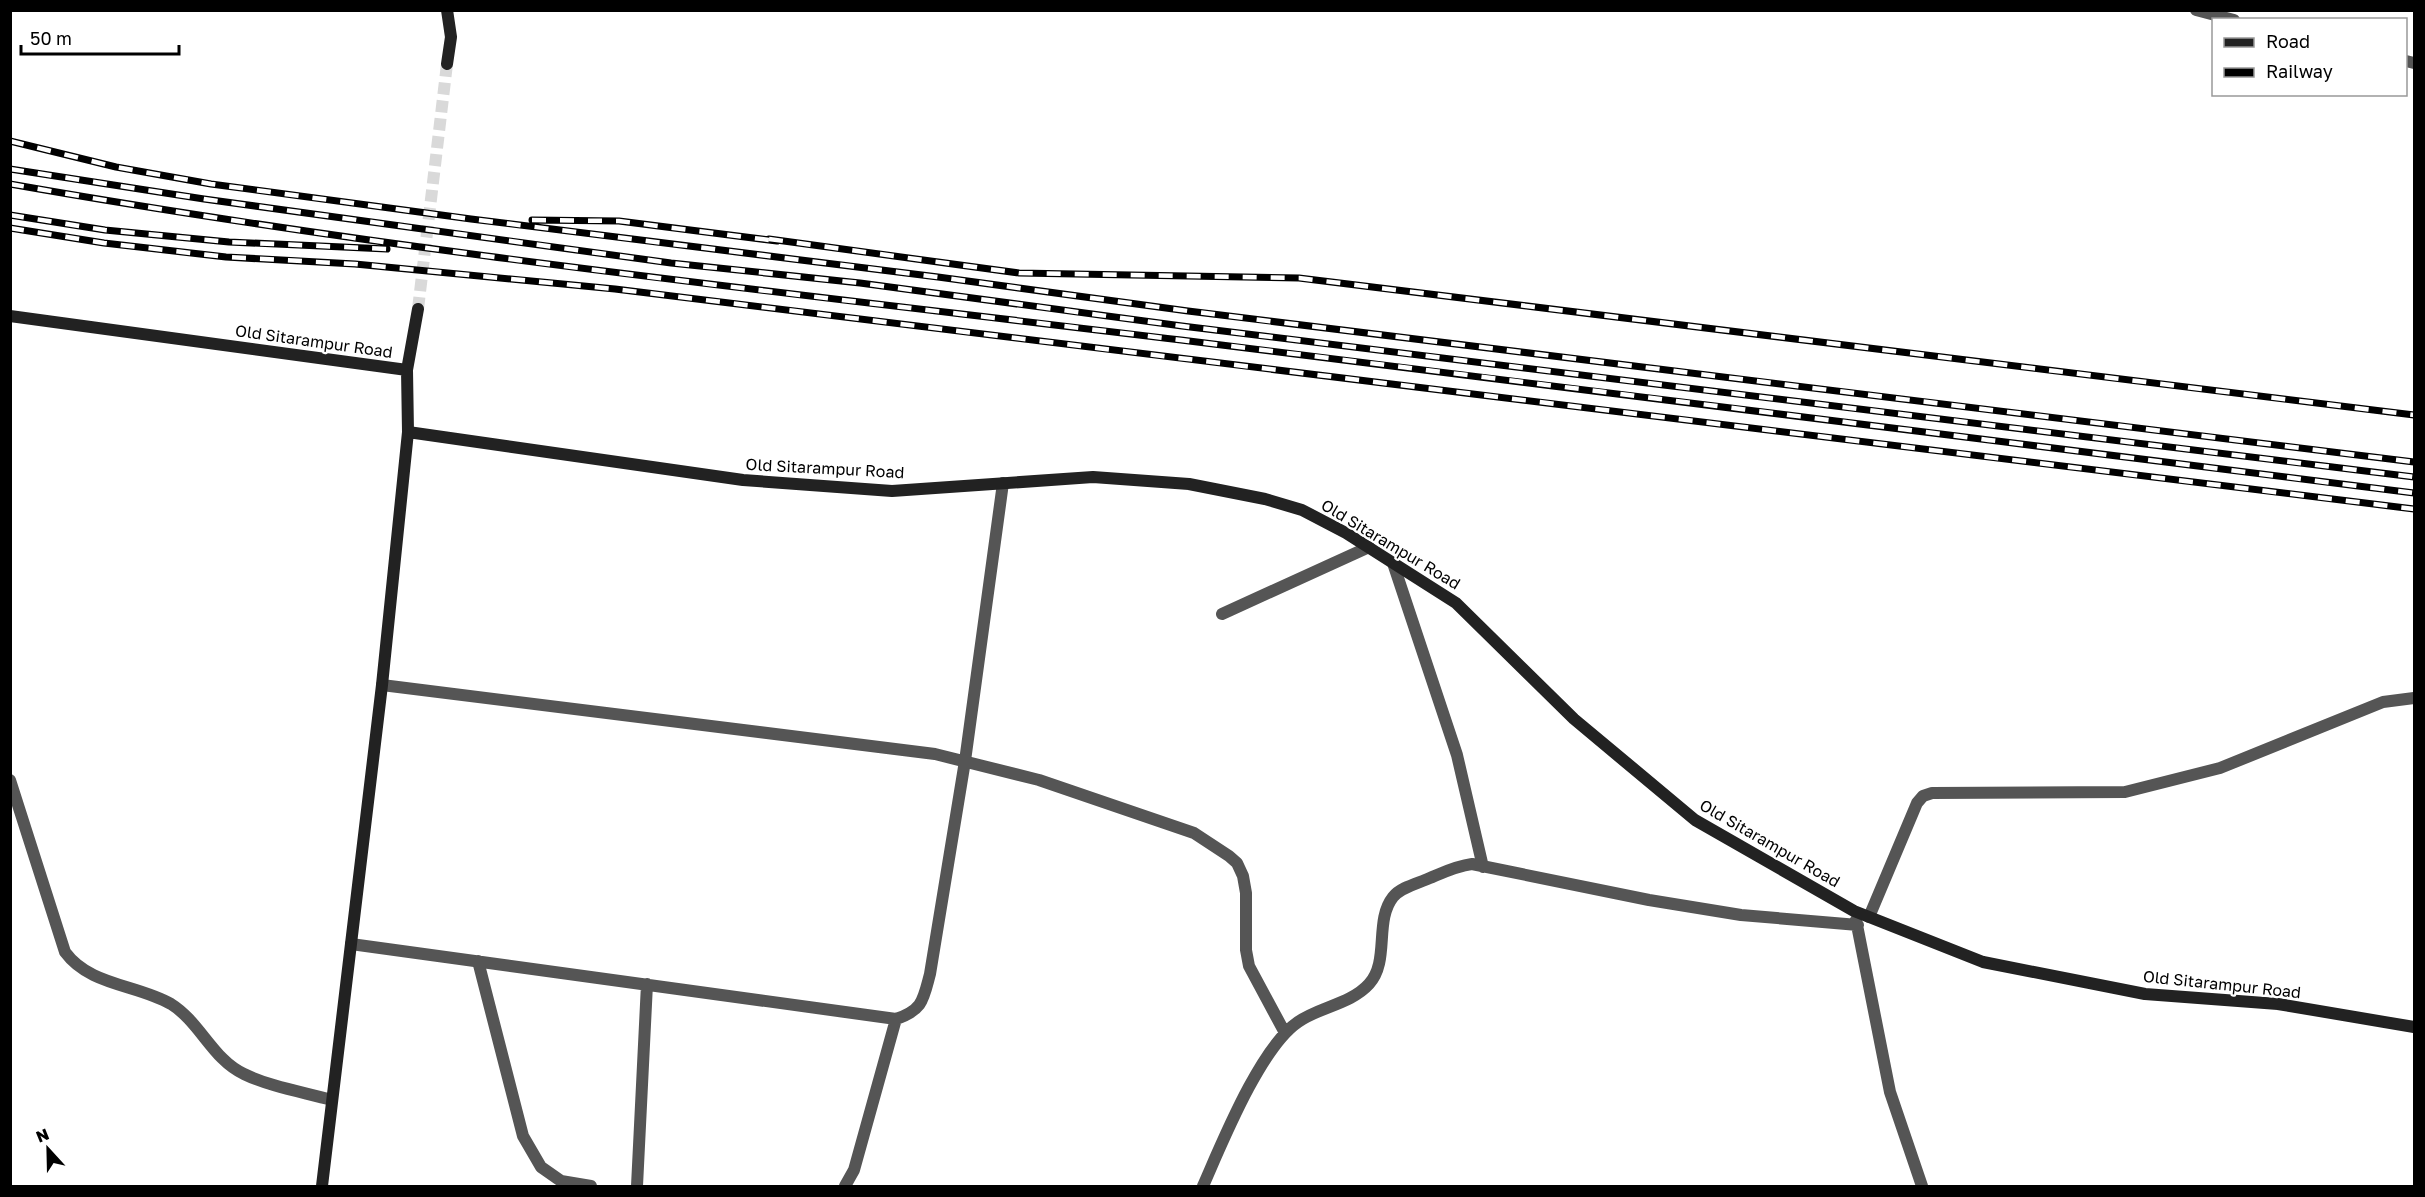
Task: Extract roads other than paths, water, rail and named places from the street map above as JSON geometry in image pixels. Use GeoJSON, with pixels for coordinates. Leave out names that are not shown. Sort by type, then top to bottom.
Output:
{"type":"FeatureCollection","features":[{"type":"Feature","properties":{"kind":"street"},"geometry":{"type":"LineString","coordinates":[[447,10],[451,37],[447,64]]}},
{"type":"Feature","properties":{"kind":"street"},"geometry":{"type":"LineString","coordinates":[[2196,10],[2226,18]]}},
{"type":"Feature","properties":{"kind":"street"},"geometry":{"type":"LineString","coordinates":[[406,370],[418,309]]}},
{"type":"Feature","properties":{"kind":"street","name":"Old Sitarampur Road"},"geometry":{"type":"LineString","coordinates":[[10,316],[406,370],[408,432],[743,480],[892,491],[1093,477],[1189,484],[1265,499],[1302,510],[1369,547],[1456,603],[1574,719],[1695,820],[1854,911],[1983,962],[2145,994],[2278,1004],[2415,1027]]}},
{"type":"Feature","properties":{"kind":"street"},"geometry":{"type":"LineString","coordinates":[[322,1186],[382,685],[408,432]]}},
{"type":"Feature","properties":{"kind":"street"},"geometry":{"type":"LineString","coordinates":[[351,944],[896,1019],[913,1014],[923,1002],[930,974],[965,761],[1003,483]]}},
{"type":"Feature","properties":{"kind":"street"},"geometry":{"type":"LineString","coordinates":[[1222,614],[1369,547]]}},
{"type":"Feature","properties":{"kind":"street"},"geometry":{"type":"LineString","coordinates":[[1393,563],[1457,755],[1483,867]]}},
{"type":"Feature","properties":{"kind":"street"},"geometry":{"type":"LineString","coordinates":[[382,685],[935,754],[1039,780],[1194,833],[1237,863],[1243,876],[1246,951],[1249,966],[1285,1032]]}},
{"type":"Feature","properties":{"kind":"street"},"geometry":{"type":"LineString","coordinates":[[1869,917],[1917,803],[1923,796],[1932,793],[2125,792],[2220,768],[2383,702],[2415,698]]}},
{"type":"Feature","properties":{"kind":"street"},"geometry":{"type":"LineString","coordinates":[[10,780],[65,952],[75,965],[92,975],[150,994],[173,1005],[196,1027],[225,1061],[241,1073],[260,1081],[332,1100]]}},
{"type":"Feature","properties":{"kind":"street"},"geometry":{"type":"LineString","coordinates":[[1203,1186],[1237,1112],[1275,1044],[1285,1032],[1313,1013],[1355,995],[1374,977],[1388,908],[1394,896],[1405,889],[1462,865],[1741,915],[1858,926]]}},
{"type":"Feature","properties":{"kind":"street"},"geometry":{"type":"LineString","coordinates":[[1854,911],[1890,1092],[1922,1186]]}},
{"type":"Feature","properties":{"kind":"street"},"geometry":{"type":"LineString","coordinates":[[478,961],[523,1136],[541,1167],[561,1181],[591,1186]]}},
{"type":"Feature","properties":{"kind":"street"},"geometry":{"type":"LineString","coordinates":[[637,1186],[647,984]]}},
{"type":"Feature","properties":{"kind":"street"},"geometry":{"type":"LineString","coordinates":[[845,1186],[854,1170],[896,1019]]}},
{"type":"Feature","properties":{"kind":"tunnel"},"geometry":{"type":"LineString","coordinates":[[418,309],[447,64]]}},
{"type":"Feature","properties":{"kind":"railway"},"geometry":{"type":"LineString","coordinates":[[10,141],[116,167],[211,184],[471,219],[938,277],[1188,311],[2414,462]]}},
{"type":"Feature","properties":{"kind":"railway"},"geometry":{"type":"LineString","coordinates":[[10,169],[204,199],[671,263],[860,283],[1182,326],[2414,477]]}},
{"type":"Feature","properties":{"kind":"railway"},"geometry":{"type":"LineString","coordinates":[[10,184],[302,230],[595,270],[2414,493]]}},
{"type":"Feature","properties":{"kind":"railway"},"geometry":{"type":"LineString","coordinates":[[10,215],[105,230],[229,242],[387,249]]}},
{"type":"Feature","properties":{"kind":"railway"},"geometry":{"type":"LineString","coordinates":[[532,220],[619,221],[777,241]]}},
{"type":"Feature","properties":{"kind":"railway"},"geometry":{"type":"LineString","coordinates":[[10,228],[104,243],[226,257],[355,264],[615,289],[2414,509]]}},
{"type":"Feature","properties":{"kind":"railway"},"geometry":{"type":"LineString","coordinates":[[769,239],[1019,273],[1299,278],[2414,415]]}}]}
